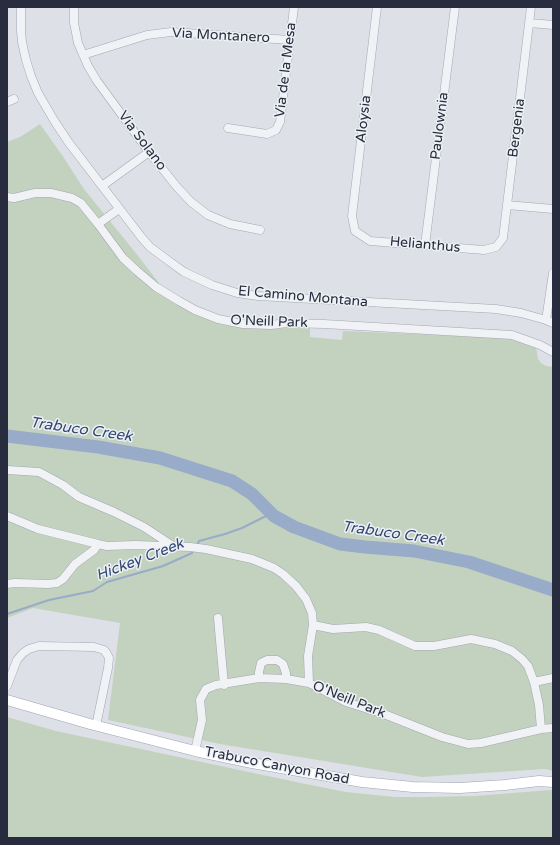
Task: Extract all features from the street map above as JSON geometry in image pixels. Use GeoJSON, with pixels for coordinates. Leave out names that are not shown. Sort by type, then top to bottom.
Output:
{"type":"FeatureCollection","features":[{"type":"Feature","properties":{"kind":"main road","name":"Trabuco Canyon Road"},"geometry":{"type":"LineString","coordinates":[[7,700],[96,726],[195,751],[252,763],[362,782],[406,786],[460,788],[539,781],[553,782]]}},
{"type":"Feature","properties":{"kind":"street","name":"El Camino Montana"},"geometry":{"type":"LineString","coordinates":[[21,7],[22,42],[26,60],[36,88],[54,122],[142,238],[150,247],[184,272],[212,285],[237,293],[258,296],[496,309],[521,313],[550,322]]}},
{"type":"Feature","properties":{"kind":"street","name":"Via Solano"},"geometry":{"type":"LineString","coordinates":[[74,7],[74,22],[78,43],[88,66],[149,152],[191,202],[208,215],[230,224],[260,230]]}},
{"type":"Feature","properties":{"kind":"street","name":"Via de la Mesa"},"geometry":{"type":"LineString","coordinates":[[228,128],[266,134],[276,130],[280,122],[294,7]]}},
{"type":"Feature","properties":{"kind":"street","name":"Aloysia"},"geometry":{"type":"LineString","coordinates":[[356,231],[352,216],[377,7]]}},
{"type":"Feature","properties":{"kind":"street","name":"Paulownia"},"geometry":{"type":"LineString","coordinates":[[425,245],[454,7]]}},
{"type":"Feature","properties":{"kind":"street","name":"Bergenia"},"geometry":{"type":"LineString","coordinates":[[496,247],[503,238],[532,7]]}},
{"type":"Feature","properties":{"kind":"street"},"geometry":{"type":"LineString","coordinates":[[530,23],[553,25]]}},
{"type":"Feature","properties":{"kind":"street","name":"Via Montanero"},"geometry":{"type":"LineString","coordinates":[[83,55],[147,35],[171,32],[290,40]]}},
{"type":"Feature","properties":{"kind":"street"},"geometry":{"type":"LineString","coordinates":[[102,186],[149,152]]}},
{"type":"Feature","properties":{"kind":"street","name":"O'Neill Park"},"geometry":{"type":"LineString","coordinates":[[7,197],[14,198],[43,193],[61,195],[72,198],[81,203],[123,258],[151,283],[168,295],[195,310],[218,319],[243,324],[324,324],[512,335],[540,345],[553,352]]}},
{"type":"Feature","properties":{"kind":"street"},"geometry":{"type":"LineString","coordinates":[[507,205],[553,210]]}},
{"type":"Feature","properties":{"kind":"street"},"geometry":{"type":"LineString","coordinates":[[98,224],[119,209]]}},
{"type":"Feature","properties":{"kind":"street","name":"Helianthus"},"geometry":{"type":"LineString","coordinates":[[356,231],[370,241],[484,250],[496,247]]}},
{"type":"Feature","properties":{"kind":"street"},"geometry":{"type":"LineString","coordinates":[[550,322],[553,273]]}},
{"type":"Feature","properties":{"kind":"street"},"geometry":{"type":"LineString","coordinates":[[7,470],[39,472],[63,485],[79,497],[144,527],[174,546]]}},
{"type":"Feature","properties":{"kind":"street"},"geometry":{"type":"LineString","coordinates":[[7,516],[38,529],[107,546],[174,546],[202,548],[252,559],[274,568],[296,586],[306,598],[312,613],[308,656],[309,683]]}},
{"type":"Feature","properties":{"kind":"street"},"geometry":{"type":"LineString","coordinates":[[7,584],[48,584],[57,582],[63,579],[75,564],[94,550],[98,544]]}},
{"type":"Feature","properties":{"kind":"street"},"geometry":{"type":"LineString","coordinates":[[218,618],[224,685]]}},
{"type":"Feature","properties":{"kind":"street"},"geometry":{"type":"LineString","coordinates":[[312,625],[333,629],[366,628],[379,630],[415,646],[434,646],[471,639],[495,644],[512,651],[528,666],[534,682],[539,705],[541,729]]}},
{"type":"Feature","properties":{"kind":"street"},"geometry":{"type":"LineString","coordinates":[[7,686],[18,660],[23,653],[29,649],[39,646],[47,646],[94,647],[104,650],[108,658],[108,668],[96,726]]}},
{"type":"Feature","properties":{"kind":"street"},"geometry":{"type":"LineString","coordinates":[[259,678],[261,663],[267,660],[277,660],[283,664],[286,679]]}},
{"type":"Feature","properties":{"kind":"street","name":"O'Neill Park"},"geometry":{"type":"LineString","coordinates":[[195,751],[202,720],[200,700],[206,689],[216,685],[224,685],[259,678],[286,679],[309,683],[346,702],[384,714],[442,737],[468,744],[481,743],[541,729],[553,728]]}},
{"type":"Feature","properties":{"kind":"street"},"geometry":{"type":"LineString","coordinates":[[534,682],[553,678]]}},
{"type":"Feature","properties":{"kind":"green space"},"geometry":{"type":"Polygon","coordinates":[[[40,124],[84,189],[139,257],[172,302],[223,325],[262,329],[310,327],[310,337],[342,340],[343,331],[512,338],[536,347],[538,359],[541,363],[546,366],[553,367],[553,771],[545,769],[422,777],[220,744],[108,720],[120,623],[33,608],[7,618],[7,142],[20,137],[40,124]]]}},
{"type":"Feature","properties":{"kind":"green space"},"geometry":{"type":"Polygon","coordinates":[[[7,717],[56,731],[346,792],[395,797],[427,797],[474,796],[551,790],[553,791],[553,838],[7,838],[7,717]]]}},
{"type":"Feature","properties":{"kind":"waterway","name":"Hickey Creek"},"geometry":{"type":"LineString","coordinates":[[7,436],[98,447],[160,458],[232,481],[252,494],[274,516],[294,527],[340,544],[414,551],[469,562],[553,590]]}},
{"type":"Feature","properties":{"kind":"waterway","name":"Hickey Creek"},"geometry":{"type":"LineString","coordinates":[[197,545],[199,541],[242,528],[266,516],[274,516]]}},
{"type":"Feature","properties":{"kind":"waterway","name":"Hickey Creek"},"geometry":{"type":"LineString","coordinates":[[7,614],[49,600],[93,591],[107,582],[163,566],[192,553],[195,549]]}},
{"type":"Feature","properties":{"kind":"water label","name":"Trabuco Creek"},"geometry":{"type":"Point","coordinates":[81,430]}},
{"type":"Feature","properties":{"kind":"water label","name":"Trabuco Creek"},"geometry":{"type":"Point","coordinates":[393,534]}}]}
